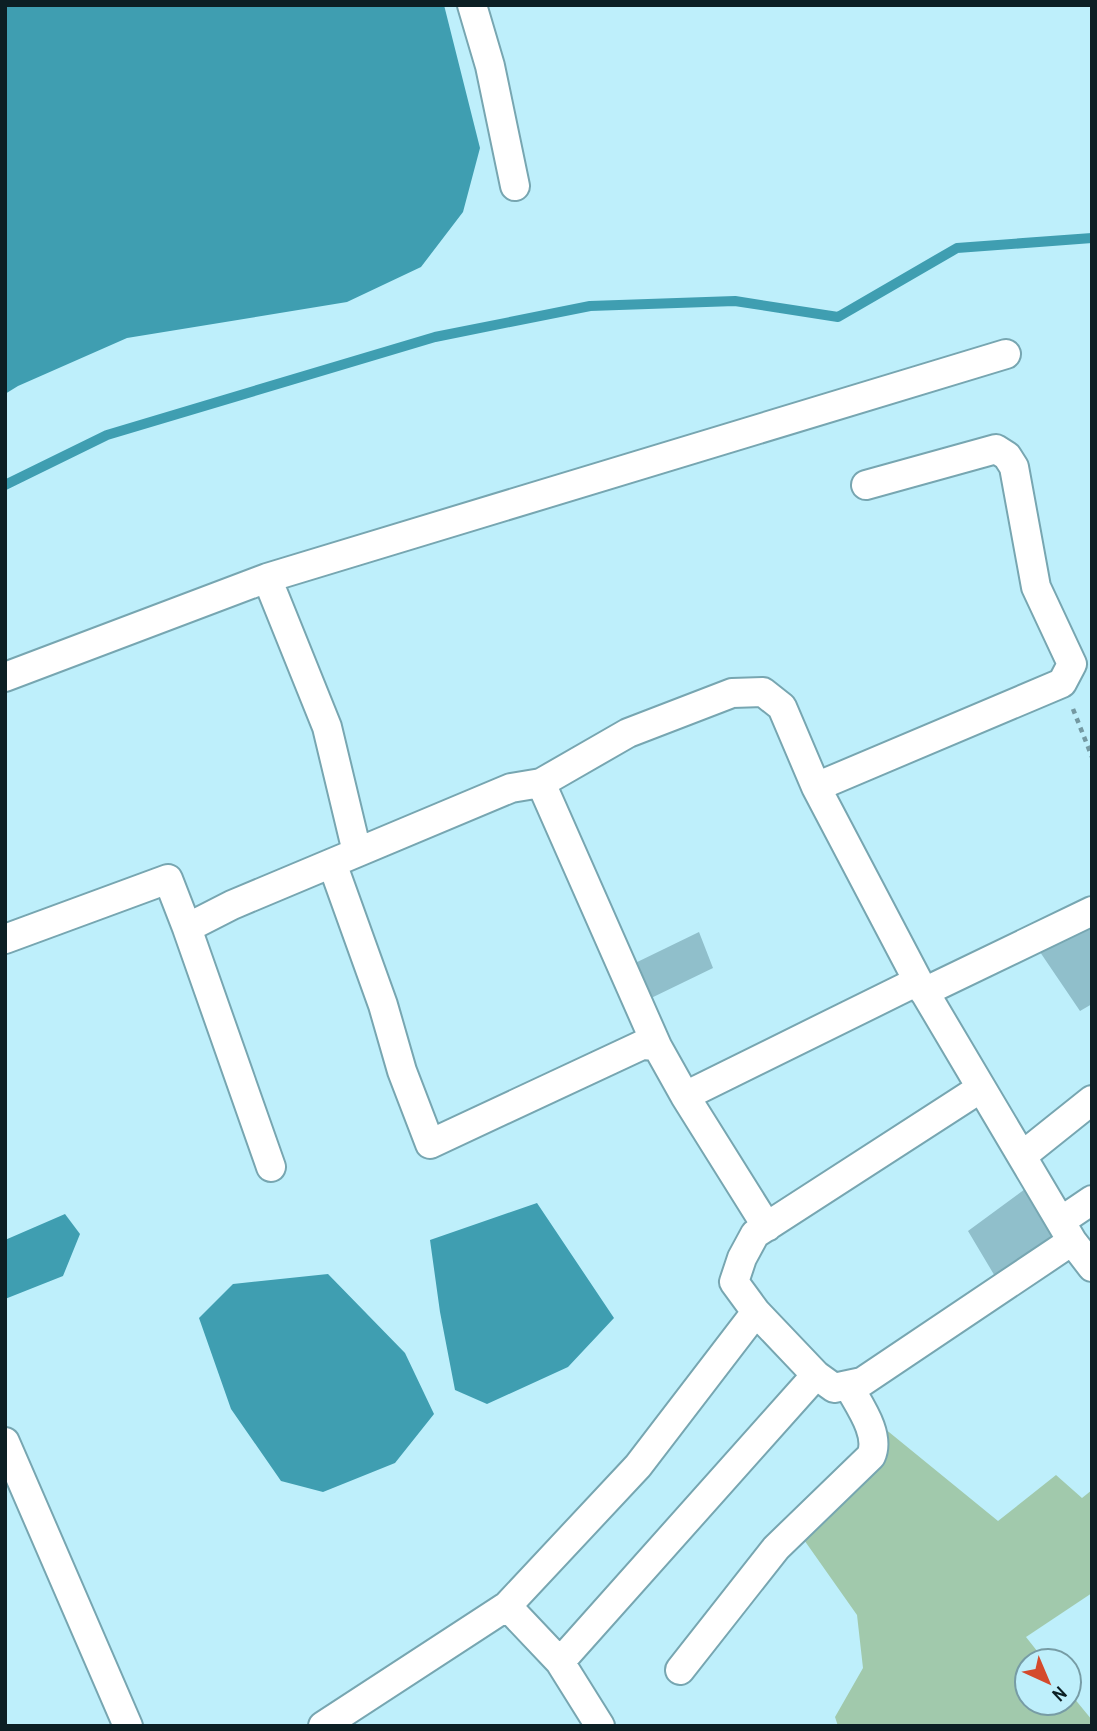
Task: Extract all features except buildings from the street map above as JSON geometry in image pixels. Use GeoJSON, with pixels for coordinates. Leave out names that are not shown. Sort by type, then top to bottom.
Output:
{"type":"FeatureCollection","features":[{"type":"Feature","properties":{"kind":"street"},"geometry":{"type":"LineString","coordinates":[[472,5],[490,66],[515,187]]}},
{"type":"Feature","properties":{"kind":"street"},"geometry":{"type":"LineString","coordinates":[[5,677],[267,578],[1006,354]]}},
{"type":"Feature","properties":{"kind":"street"},"geometry":{"type":"LineString","coordinates":[[816,787],[1062,683],[1072,664],[1036,587],[1014,467],[1007,456],[996,449],[866,485]]}},
{"type":"Feature","properties":{"kind":"street"},"geometry":{"type":"LineString","coordinates":[[267,578],[327,727],[345,858],[402,1071],[430,1144],[642,1045],[657,1046]]}},
{"type":"Feature","properties":{"kind":"street"},"geometry":{"type":"LineString","coordinates":[[187,928],[232,905],[511,788],[541,783],[628,733],[732,693],[763,692],[782,707],[816,787],[921,987],[1066,1231],[1092,1267]]}},
{"type":"Feature","properties":{"kind":"street"},"geometry":{"type":"LineString","coordinates":[[541,783],[657,1046],[766,1227]]}},
{"type":"Feature","properties":{"kind":"street"},"geometry":{"type":"LineString","coordinates":[[5,939],[169,879],[271,1167]]}},
{"type":"Feature","properties":{"kind":"street"},"geometry":{"type":"LineString","coordinates":[[685,1096],[1092,911]]}},
{"type":"Feature","properties":{"kind":"street"},"geometry":{"type":"LineString","coordinates":[[981,1088],[755,1234],[749,1244],[734,1282],[756,1312],[816,1375],[834,1388],[862,1382],[1066,1231],[1092,1200]]}},
{"type":"Feature","properties":{"kind":"street"},"geometry":{"type":"LineString","coordinates":[[1021,1156],[1092,1100]]}},
{"type":"Feature","properties":{"kind":"street"},"geometry":{"type":"LineString","coordinates":[[323,1726],[507,1606],[638,1466],[756,1312]]}},
{"type":"Feature","properties":{"kind":"street"},"geometry":{"type":"LineString","coordinates":[[560,1662],[816,1375]]}},
{"type":"Feature","properties":{"kind":"street"},"geometry":{"type":"LineString","coordinates":[[680,1670],[776,1548],[871,1456],[875,1447],[873,1436],[848,1385]]}},
{"type":"Feature","properties":{"kind":"street"},"geometry":{"type":"LineString","coordinates":[[5,1442],[128,1726]]}},
{"type":"Feature","properties":{"kind":"street"},"geometry":{"type":"LineString","coordinates":[[507,1606],[560,1662],[600,1726]]}},
{"type":"Feature","properties":{"kind":"path"},"geometry":{"type":"LineString","coordinates":[[1062,683],[1092,757]]}},
{"type":"Feature","properties":{"kind":"green space"},"geometry":{"type":"Polygon","coordinates":[[[884,1428],[998,1521],[1056,1475],[1082,1498],[1092,1490],[1092,1593],[1026,1637],[1034,1647],[1013,1647],[1013,1717],[1083,1717],[1083,1709],[1092,1720],[1092,1726],[838,1726],[835,1717],[863,1668],[857,1615],[790,1520],[884,1428]]]}},
{"type":"Feature","properties":{"kind":"water"},"geometry":{"type":"Polygon","coordinates":[[[5,5],[444,5],[480,148],[463,212],[421,267],[347,302],[127,338],[5,394],[5,5]]]}},
{"type":"Feature","properties":{"kind":"water"},"geometry":{"type":"Polygon","coordinates":[[[537,1203],[614,1318],[568,1367],[487,1404],[455,1390],[430,1240],[537,1203]]]}},
{"type":"Feature","properties":{"kind":"water"},"geometry":{"type":"Polygon","coordinates":[[[65,1214],[80,1234],[63,1276],[5,1299],[5,1240],[65,1214]]]}},
{"type":"Feature","properties":{"kind":"water"},"geometry":{"type":"Polygon","coordinates":[[[328,1274],[405,1353],[434,1414],[395,1463],[323,1492],[281,1481],[231,1409],[199,1318],[233,1284],[328,1274]]]}},
{"type":"Feature","properties":{"kind":"waterway"},"geometry":{"type":"LineString","coordinates":[[5,485],[107,435],[435,337],[590,306],[735,301],[838,317],[957,248],[1092,238]]}}]}
